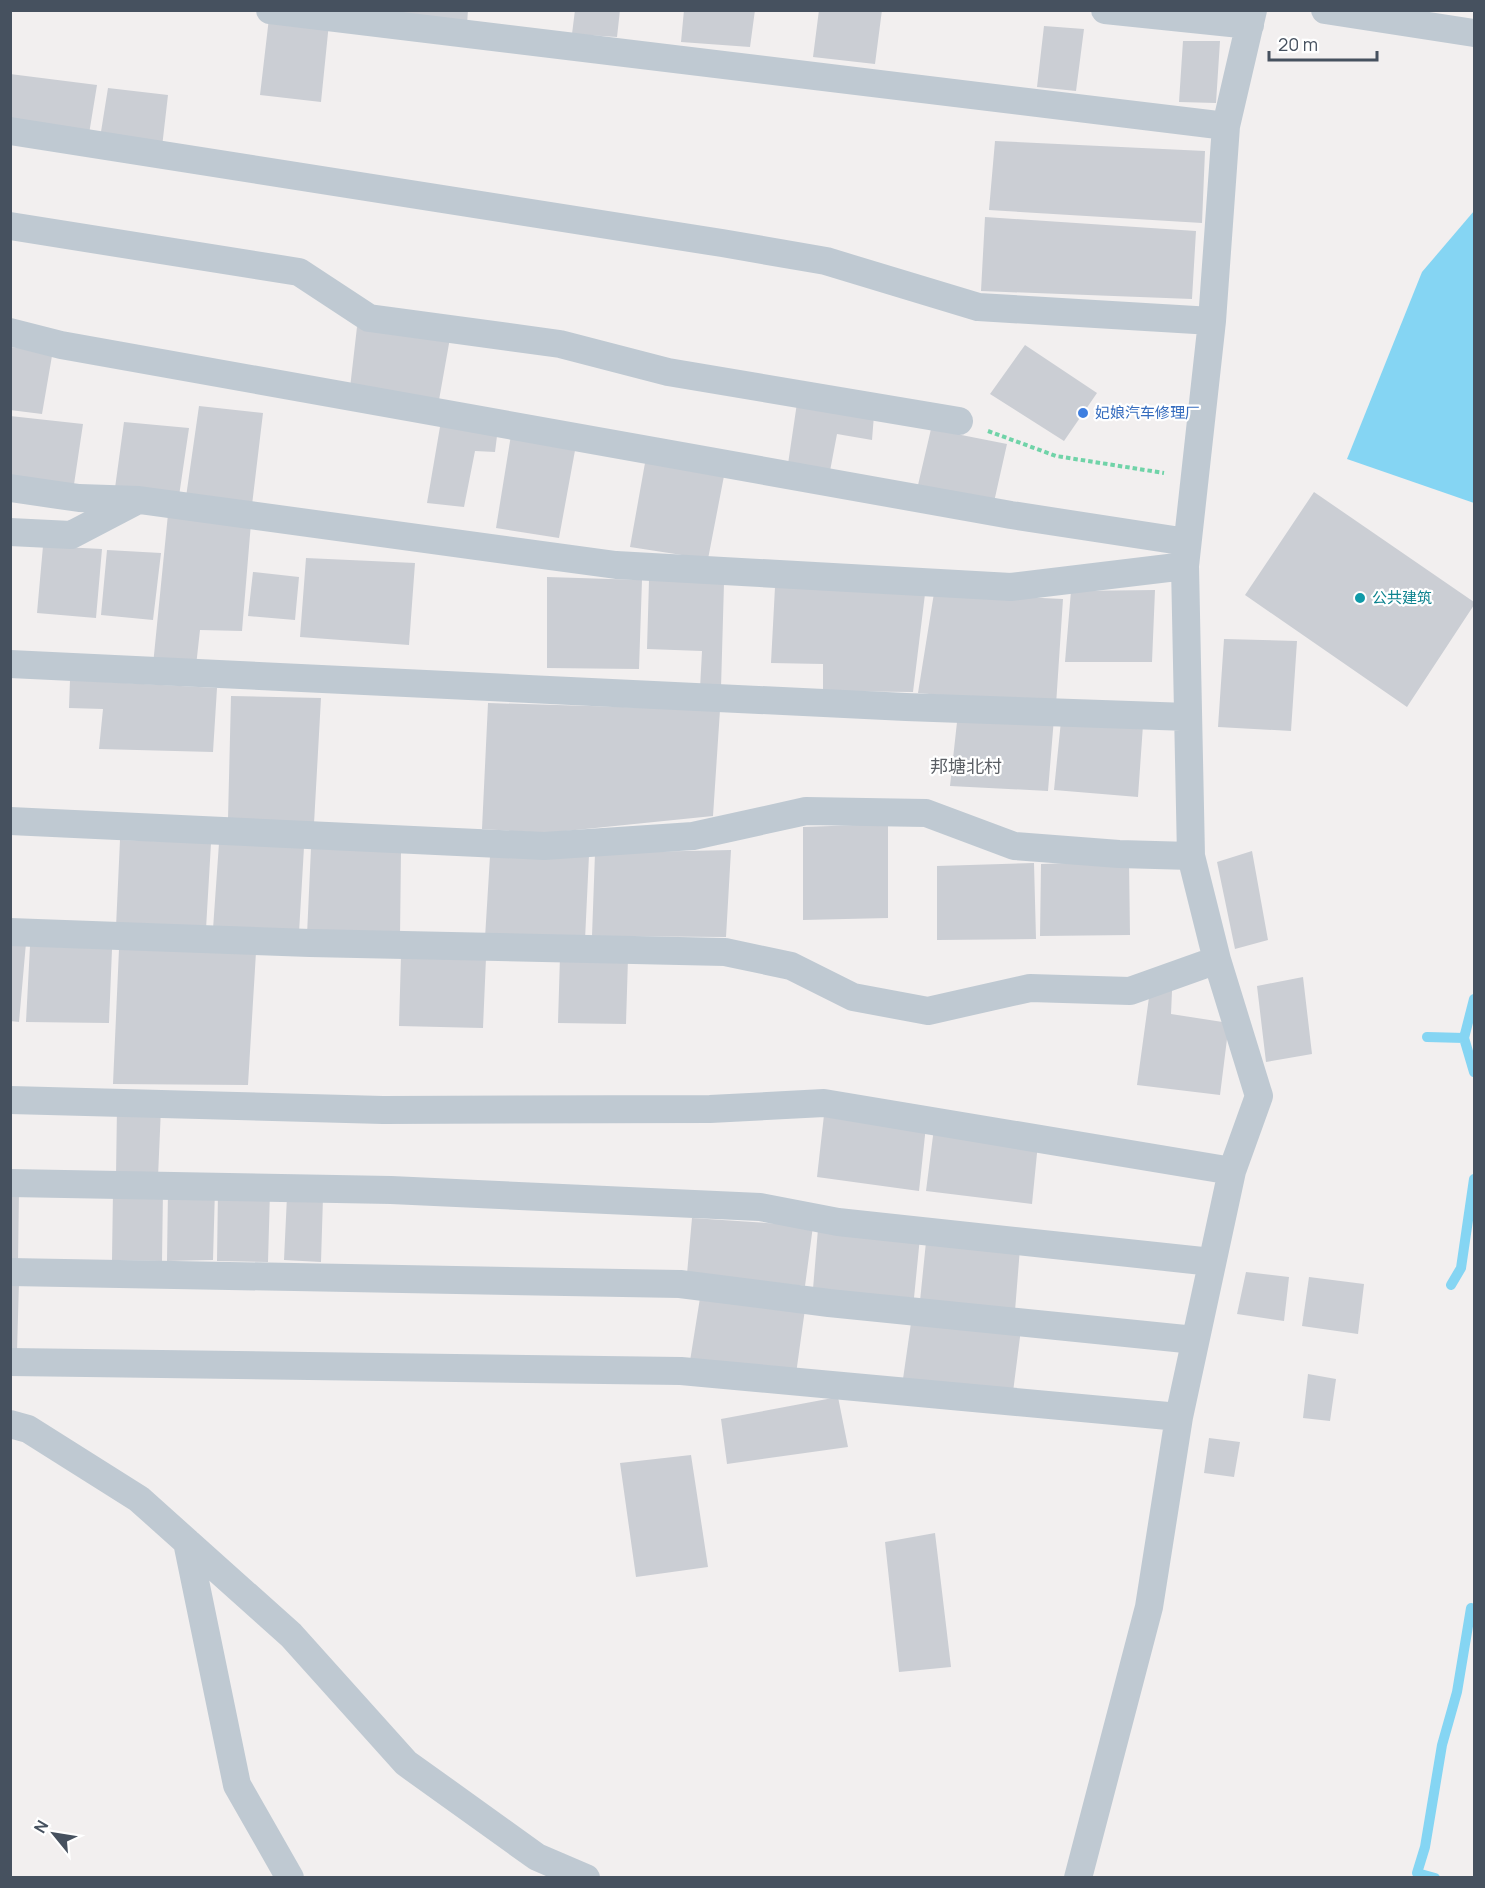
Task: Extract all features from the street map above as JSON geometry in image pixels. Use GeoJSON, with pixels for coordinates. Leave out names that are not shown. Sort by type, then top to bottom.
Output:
{"type":"FeatureCollection","features":[{"type":"Feature","properties":{"kind":"street"},"geometry":{"type":"LineString","coordinates":[[270,10],[1226,126]]}},
{"type":"Feature","properties":{"kind":"street"},"geometry":{"type":"LineString","coordinates":[[1078,1878],[1149,1607],[1179,1417],[1232,1171],[1259,1096],[1217,960],[1191,856],[1186,554],[1212,321],[1226,126],[1252,18],[1105,10]]}},
{"type":"Feature","properties":{"kind":"street"},"geometry":{"type":"LineString","coordinates":[[1325,10],[1474,33]]}},
{"type":"Feature","properties":{"kind":"street"},"geometry":{"type":"LineString","coordinates":[[10,131],[826,261],[978,307],[1212,321]]}},
{"type":"Feature","properties":{"kind":"street"},"geometry":{"type":"LineString","coordinates":[[10,226],[299,272],[369,318],[560,344],[668,372],[959,421]]}},
{"type":"Feature","properties":{"kind":"street"},"geometry":{"type":"LineString","coordinates":[[10,332],[61,345],[1011,515],[1186,554]]}},
{"type":"Feature","properties":{"kind":"street"},"geometry":{"type":"LineString","coordinates":[[10,488],[79,498],[139,500],[616,565],[1011,587],[1186,554]]}},
{"type":"Feature","properties":{"kind":"street"},"geometry":{"type":"LineString","coordinates":[[10,532],[71,535],[139,500]]}},
{"type":"Feature","properties":{"kind":"street"},"geometry":{"type":"LineString","coordinates":[[10,664],[906,707],[1188,717]]}},
{"type":"Feature","properties":{"kind":"street"},"geometry":{"type":"LineString","coordinates":[[10,821],[544,846],[693,836],[806,811],[927,813],[1014,846],[1119,854],[1191,856]]}},
{"type":"Feature","properties":{"kind":"street"},"geometry":{"type":"LineString","coordinates":[[10,932],[310,944],[725,952],[791,966],[853,997],[928,1011],[1030,988],[1130,992],[1217,960]]}},
{"type":"Feature","properties":{"kind":"street"},"geometry":{"type":"LineString","coordinates":[[10,1100],[383,1110],[710,1109],[825,1103],[1232,1171]]}},
{"type":"Feature","properties":{"kind":"street"},"geometry":{"type":"LineString","coordinates":[[10,1183],[391,1190],[760,1207],[838,1222],[1212,1262]]}},
{"type":"Feature","properties":{"kind":"street"},"geometry":{"type":"LineString","coordinates":[[10,1272],[680,1284],[829,1303],[1195,1340]]}},
{"type":"Feature","properties":{"kind":"street"},"geometry":{"type":"LineString","coordinates":[[10,1362],[681,1371],[1179,1417]]}},
{"type":"Feature","properties":{"kind":"street"},"geometry":{"type":"LineString","coordinates":[[10,1424],[28,1429],[139,1498],[291,1635],[406,1763],[537,1857],[586,1878]]}},
{"type":"Feature","properties":{"kind":"street"},"geometry":{"type":"LineString","coordinates":[[187,1542],[237,1785],[290,1878]]}},
{"type":"Feature","properties":{"kind":"path"},"geometry":{"type":"LineString","coordinates":[[959,421],[1056,456],[1195,478]]}},
{"type":"Feature","properties":{"kind":"water"},"geometry":{"type":"Polygon","coordinates":[[[1474,211],[1474,503],[1347,459],[1422,272],[1474,211]]]}},
{"type":"Feature","properties":{"kind":"building"},"geometry":{"type":"Polygon","coordinates":[[[366,10],[468,10],[467,24],[366,10]]]}},
{"type":"Feature","properties":{"kind":"building"},"geometry":{"type":"Polygon","coordinates":[[[575,10],[620,10],[617,37],[572,34],[575,10]]]}},
{"type":"Feature","properties":{"kind":"building"},"geometry":{"type":"Polygon","coordinates":[[[684,10],[755,10],[750,47],[681,42],[684,10]]]}},
{"type":"Feature","properties":{"kind":"building"},"geometry":{"type":"Polygon","coordinates":[[[819,10],[882,10],[875,64],[813,57],[819,10]]]}},
{"type":"Feature","properties":{"kind":"building"},"geometry":{"type":"Polygon","coordinates":[[[269,18],[329,23],[321,102],[260,95],[269,18]]]}},
{"type":"Feature","properties":{"kind":"building"},"geometry":{"type":"Polygon","coordinates":[[[1044,26],[1084,29],[1076,91],[1037,87],[1044,26]]]}},
{"type":"Feature","properties":{"kind":"building"},"geometry":{"type":"Polygon","coordinates":[[[1183,41],[1220,41],[1216,103],[1179,102],[1183,41]]]}},
{"type":"Feature","properties":{"kind":"building"},"geometry":{"type":"Polygon","coordinates":[[[10,74],[97,85],[89,134],[10,121],[10,74]]]}},
{"type":"Feature","properties":{"kind":"building"},"geometry":{"type":"Polygon","coordinates":[[[108,88],[168,95],[162,147],[100,138],[108,88]]]}},
{"type":"Feature","properties":{"kind":"building"},"geometry":{"type":"Polygon","coordinates":[[[995,141],[1205,151],[1202,223],[989,210],[995,141]]]}},
{"type":"Feature","properties":{"kind":"building"},"geometry":{"type":"Polygon","coordinates":[[[985,217],[1196,231],[1192,299],[981,291],[985,217]]]}},
{"type":"Feature","properties":{"kind":"building"},"geometry":{"type":"Polygon","coordinates":[[[357,327],[450,338],[439,400],[350,388],[357,327]]]}},
{"type":"Feature","properties":{"kind":"building"},"geometry":{"type":"Polygon","coordinates":[[[1025,345],[1097,393],[1064,441],[990,394],[1025,345]]]}},
{"type":"Feature","properties":{"kind":"building"},"geometry":{"type":"Polygon","coordinates":[[[10,347],[53,350],[42,414],[10,410],[10,347]]]}},
{"type":"Feature","properties":{"kind":"building"},"geometry":{"type":"Polygon","coordinates":[[[797,403],[874,415],[872,440],[837,434],[830,471],[788,464],[797,403]]]}},
{"type":"Feature","properties":{"kind":"building"},"geometry":{"type":"Polygon","coordinates":[[[199,406],[263,413],[252,505],[186,497],[199,406]]]}},
{"type":"Feature","properties":{"kind":"building"},"geometry":{"type":"Polygon","coordinates":[[[10,416],[83,424],[73,491],[10,480],[10,416]]]}},
{"type":"Feature","properties":{"kind":"building"},"geometry":{"type":"Polygon","coordinates":[[[441,421],[498,428],[495,452],[475,451],[464,507],[427,503],[441,421]]]}},
{"type":"Feature","properties":{"kind":"building"},"geometry":{"type":"Polygon","coordinates":[[[124,422],[189,428],[179,496],[115,488],[124,422]]]}},
{"type":"Feature","properties":{"kind":"building"},"geometry":{"type":"Polygon","coordinates":[[[931,429],[1007,444],[994,502],[918,485],[931,429]]]}},
{"type":"Feature","properties":{"kind":"building"},"geometry":{"type":"Polygon","coordinates":[[[511,435],[576,445],[559,538],[496,528],[511,435]]]}},
{"type":"Feature","properties":{"kind":"building"},"geometry":{"type":"Polygon","coordinates":[[[645,463],[724,476],[708,559],[630,547],[645,463]]]}},
{"type":"Feature","properties":{"kind":"building","name":"公共建筑"},"geometry":{"type":"Polygon","coordinates":[[[1314,492],[1474,602],[1407,707],[1245,595],[1314,492]]]}},
{"type":"Feature","properties":{"kind":"building"},"geometry":{"type":"Polygon","coordinates":[[[168,514],[251,523],[242,631],[200,630],[196,666],[153,665],[168,514]]]}},
{"type":"Feature","properties":{"kind":"building"},"geometry":{"type":"Polygon","coordinates":[[[43,546],[102,549],[96,618],[37,613],[43,546]]]}},
{"type":"Feature","properties":{"kind":"building"},"geometry":{"type":"Polygon","coordinates":[[[107,550],[161,553],[153,620],[101,615],[107,550]]]}},
{"type":"Feature","properties":{"kind":"building"},"geometry":{"type":"Polygon","coordinates":[[[306,558],[415,563],[409,645],[300,637],[306,558]]]}},
{"type":"Feature","properties":{"kind":"building"},"geometry":{"type":"Polygon","coordinates":[[[253,572],[299,577],[295,620],[248,616],[253,572]]]}},
{"type":"Feature","properties":{"kind":"building"},"geometry":{"type":"Polygon","coordinates":[[[547,577],[642,580],[639,669],[547,668],[547,577]]]}},
{"type":"Feature","properties":{"kind":"building"},"geometry":{"type":"Polygon","coordinates":[[[649,580],[724,583],[721,688],[700,689],[702,651],[647,649],[649,580]]]}},
{"type":"Feature","properties":{"kind":"building"},"geometry":{"type":"Polygon","coordinates":[[[775,587],[925,594],[913,692],[823,691],[823,664],[771,663],[775,587]]]}},
{"type":"Feature","properties":{"kind":"building"},"geometry":{"type":"Polygon","coordinates":[[[1155,590],[1152,662],[1065,662],[1071,591],[1155,590]]]}},
{"type":"Feature","properties":{"kind":"building"},"geometry":{"type":"Polygon","coordinates":[[[934,593],[1063,599],[1056,705],[918,693],[934,593]]]}},
{"type":"Feature","properties":{"kind":"building"},"geometry":{"type":"Polygon","coordinates":[[[1224,639],[1297,641],[1291,731],[1218,727],[1224,639]]]}},
{"type":"Feature","properties":{"kind":"building"},"geometry":{"type":"Polygon","coordinates":[[[70,680],[217,688],[213,752],[99,749],[103,709],[69,708],[70,680]]]}},
{"type":"Feature","properties":{"kind":"building"},"geometry":{"type":"Polygon","coordinates":[[[231,696],[321,698],[314,824],[228,819],[231,696]]]}},
{"type":"Feature","properties":{"kind":"building"},"geometry":{"type":"Polygon","coordinates":[[[488,703],[720,710],[713,816],[546,833],[482,829],[488,703]]]}},
{"type":"Feature","properties":{"kind":"building"},"geometry":{"type":"Polygon","coordinates":[[[958,713],[1054,718],[1048,791],[950,786],[958,713]]]}},
{"type":"Feature","properties":{"kind":"building"},"geometry":{"type":"Polygon","coordinates":[[[1061,721],[1143,725],[1138,797],[1054,790],[1061,721]]]}},
{"type":"Feature","properties":{"kind":"building"},"geometry":{"type":"Polygon","coordinates":[[[888,824],[888,918],[803,920],[803,827],[888,824]]]}},
{"type":"Feature","properties":{"kind":"building"},"geometry":{"type":"Polygon","coordinates":[[[120,840],[211,843],[206,929],[116,927],[120,840]]]}},
{"type":"Feature","properties":{"kind":"building"},"geometry":{"type":"Polygon","coordinates":[[[219,843],[304,847],[299,933],[213,929],[219,843]]]}},
{"type":"Feature","properties":{"kind":"building"},"geometry":{"type":"Polygon","coordinates":[[[311,848],[401,851],[400,937],[307,935],[311,848]]]}},
{"type":"Feature","properties":{"kind":"building"},"geometry":{"type":"Polygon","coordinates":[[[731,850],[726,937],[592,936],[595,853],[731,850]]]}},
{"type":"Feature","properties":{"kind":"building"},"geometry":{"type":"Polygon","coordinates":[[[1252,851],[1268,940],[1235,949],[1217,862],[1252,851]]]}},
{"type":"Feature","properties":{"kind":"building"},"geometry":{"type":"Polygon","coordinates":[[[589,855],[585,940],[485,938],[490,856],[589,855]]]}},
{"type":"Feature","properties":{"kind":"building"},"geometry":{"type":"Polygon","coordinates":[[[1129,861],[1130,935],[1040,936],[1041,864],[1129,861]]]}},
{"type":"Feature","properties":{"kind":"building"},"geometry":{"type":"Polygon","coordinates":[[[1034,863],[1036,939],[937,940],[937,866],[1034,863]]]}},
{"type":"Feature","properties":{"kind":"building"},"geometry":{"type":"Polygon","coordinates":[[[10,943],[26,943],[19,1022],[10,1021],[10,943]]]}},
{"type":"Feature","properties":{"kind":"building"},"geometry":{"type":"Polygon","coordinates":[[[30,946],[112,949],[109,1023],[26,1022],[30,946]]]}},
{"type":"Feature","properties":{"kind":"building"},"geometry":{"type":"Polygon","coordinates":[[[119,949],[256,952],[248,1085],[113,1084],[119,949]]]}},
{"type":"Feature","properties":{"kind":"building"},"geometry":{"type":"Polygon","coordinates":[[[401,956],[486,958],[483,1028],[399,1026],[401,956]]]}},
{"type":"Feature","properties":{"kind":"building"},"geometry":{"type":"Polygon","coordinates":[[[560,956],[628,958],[626,1024],[558,1023],[560,956]]]}},
{"type":"Feature","properties":{"kind":"building"},"geometry":{"type":"Polygon","coordinates":[[[1303,977],[1312,1054],[1266,1062],[1257,986],[1303,977]]]}},
{"type":"Feature","properties":{"kind":"building"},"geometry":{"type":"Polygon","coordinates":[[[1150,990],[1172,991],[1171,1014],[1229,1023],[1220,1095],[1137,1085],[1150,990]]]}},
{"type":"Feature","properties":{"kind":"building"},"geometry":{"type":"Polygon","coordinates":[[[117,1106],[161,1108],[158,1177],[116,1176],[117,1106]]]}},
{"type":"Feature","properties":{"kind":"building"},"geometry":{"type":"Polygon","coordinates":[[[824,1115],[926,1126],[919,1191],[817,1177],[824,1115]]]}},
{"type":"Feature","properties":{"kind":"building"},"geometry":{"type":"Polygon","coordinates":[[[934,1128],[1038,1143],[1032,1204],[926,1191],[934,1128]]]}},
{"type":"Feature","properties":{"kind":"building"},"geometry":{"type":"Polygon","coordinates":[[[215,1189],[213,1260],[167,1261],[168,1190],[215,1189]]]}},
{"type":"Feature","properties":{"kind":"building"},"geometry":{"type":"Polygon","coordinates":[[[10,1190],[19,1190],[18,1263],[10,1263],[10,1190]]]}},
{"type":"Feature","properties":{"kind":"building"},"geometry":{"type":"Polygon","coordinates":[[[113,1190],[163,1190],[162,1261],[112,1260],[113,1190]]]}},
{"type":"Feature","properties":{"kind":"building"},"geometry":{"type":"Polygon","coordinates":[[[218,1190],[270,1191],[268,1262],[217,1261],[218,1190]]]}},
{"type":"Feature","properties":{"kind":"building"},"geometry":{"type":"Polygon","coordinates":[[[287,1196],[323,1197],[321,1262],[284,1260],[287,1196]]]}},
{"type":"Feature","properties":{"kind":"building"},"geometry":{"type":"Polygon","coordinates":[[[692,1218],[813,1226],[805,1286],[687,1274],[692,1218]]]}},
{"type":"Feature","properties":{"kind":"building"},"geometry":{"type":"Polygon","coordinates":[[[818,1229],[920,1237],[914,1298],[813,1289],[818,1229]]]}},
{"type":"Feature","properties":{"kind":"building"},"geometry":{"type":"Polygon","coordinates":[[[926,1242],[1020,1248],[1015,1311],[920,1301],[926,1242]]]}},
{"type":"Feature","properties":{"kind":"building"},"geometry":{"type":"Polygon","coordinates":[[[1246,1272],[1289,1277],[1284,1321],[1237,1314],[1246,1272]]]}},
{"type":"Feature","properties":{"kind":"building"},"geometry":{"type":"Polygon","coordinates":[[[1309,1277],[1364,1284],[1358,1334],[1302,1326],[1309,1277]]]}},
{"type":"Feature","properties":{"kind":"building"},"geometry":{"type":"Polygon","coordinates":[[[10,1280],[19,1281],[17,1352],[10,1352],[10,1280]]]}},
{"type":"Feature","properties":{"kind":"building"},"geometry":{"type":"Polygon","coordinates":[[[700,1298],[805,1309],[796,1374],[690,1361],[700,1298]]]}},
{"type":"Feature","properties":{"kind":"building"},"geometry":{"type":"Polygon","coordinates":[[[911,1323],[1021,1329],[1013,1392],[903,1379],[911,1323]]]}},
{"type":"Feature","properties":{"kind":"building"},"geometry":{"type":"Polygon","coordinates":[[[1308,1374],[1336,1379],[1330,1421],[1303,1418],[1308,1374]]]}},
{"type":"Feature","properties":{"kind":"building"},"geometry":{"type":"Polygon","coordinates":[[[838,1397],[848,1447],[727,1464],[721,1419],[838,1397]]]}},
{"type":"Feature","properties":{"kind":"building"},"geometry":{"type":"Polygon","coordinates":[[[1209,1438],[1240,1442],[1234,1477],[1204,1473],[1209,1438]]]}},
{"type":"Feature","properties":{"kind":"building"},"geometry":{"type":"Polygon","coordinates":[[[691,1455],[708,1567],[636,1577],[620,1463],[691,1455]]]}},
{"type":"Feature","properties":{"kind":"building"},"geometry":{"type":"Polygon","coordinates":[[[935,1533],[951,1667],[899,1672],[885,1542],[935,1533]]]}},
{"type":"Feature","properties":{"kind":"waterway"},"geometry":{"type":"LineString","coordinates":[[1474,999],[1464,1038],[1474,1072]]}},
{"type":"Feature","properties":{"kind":"waterway"},"geometry":{"type":"LineString","coordinates":[[1427,1037],[1464,1038]]}},
{"type":"Feature","properties":{"kind":"waterway"},"geometry":{"type":"LineString","coordinates":[[1451,1285],[1461,1268],[1474,1179]]}},
{"type":"Feature","properties":{"kind":"waterway"},"geometry":{"type":"LineString","coordinates":[[1435,1878],[1417,1873],[1425,1847],[1442,1745],[1457,1692],[1471,1608]]}},
{"type":"Feature","properties":{"kind":"place","name":"妃娘汽车修理厂"},"geometry":{"type":"Point","coordinates":[1083,413]}},
{"type":"Feature","properties":{"kind":"place","name":"公共建筑"},"geometry":{"type":"Point","coordinates":[1360,598]}},
{"type":"Feature","properties":{"kind":"district","name":"邦塘北村"},"geometry":{"type":"Point","coordinates":[966,767]}}]}
